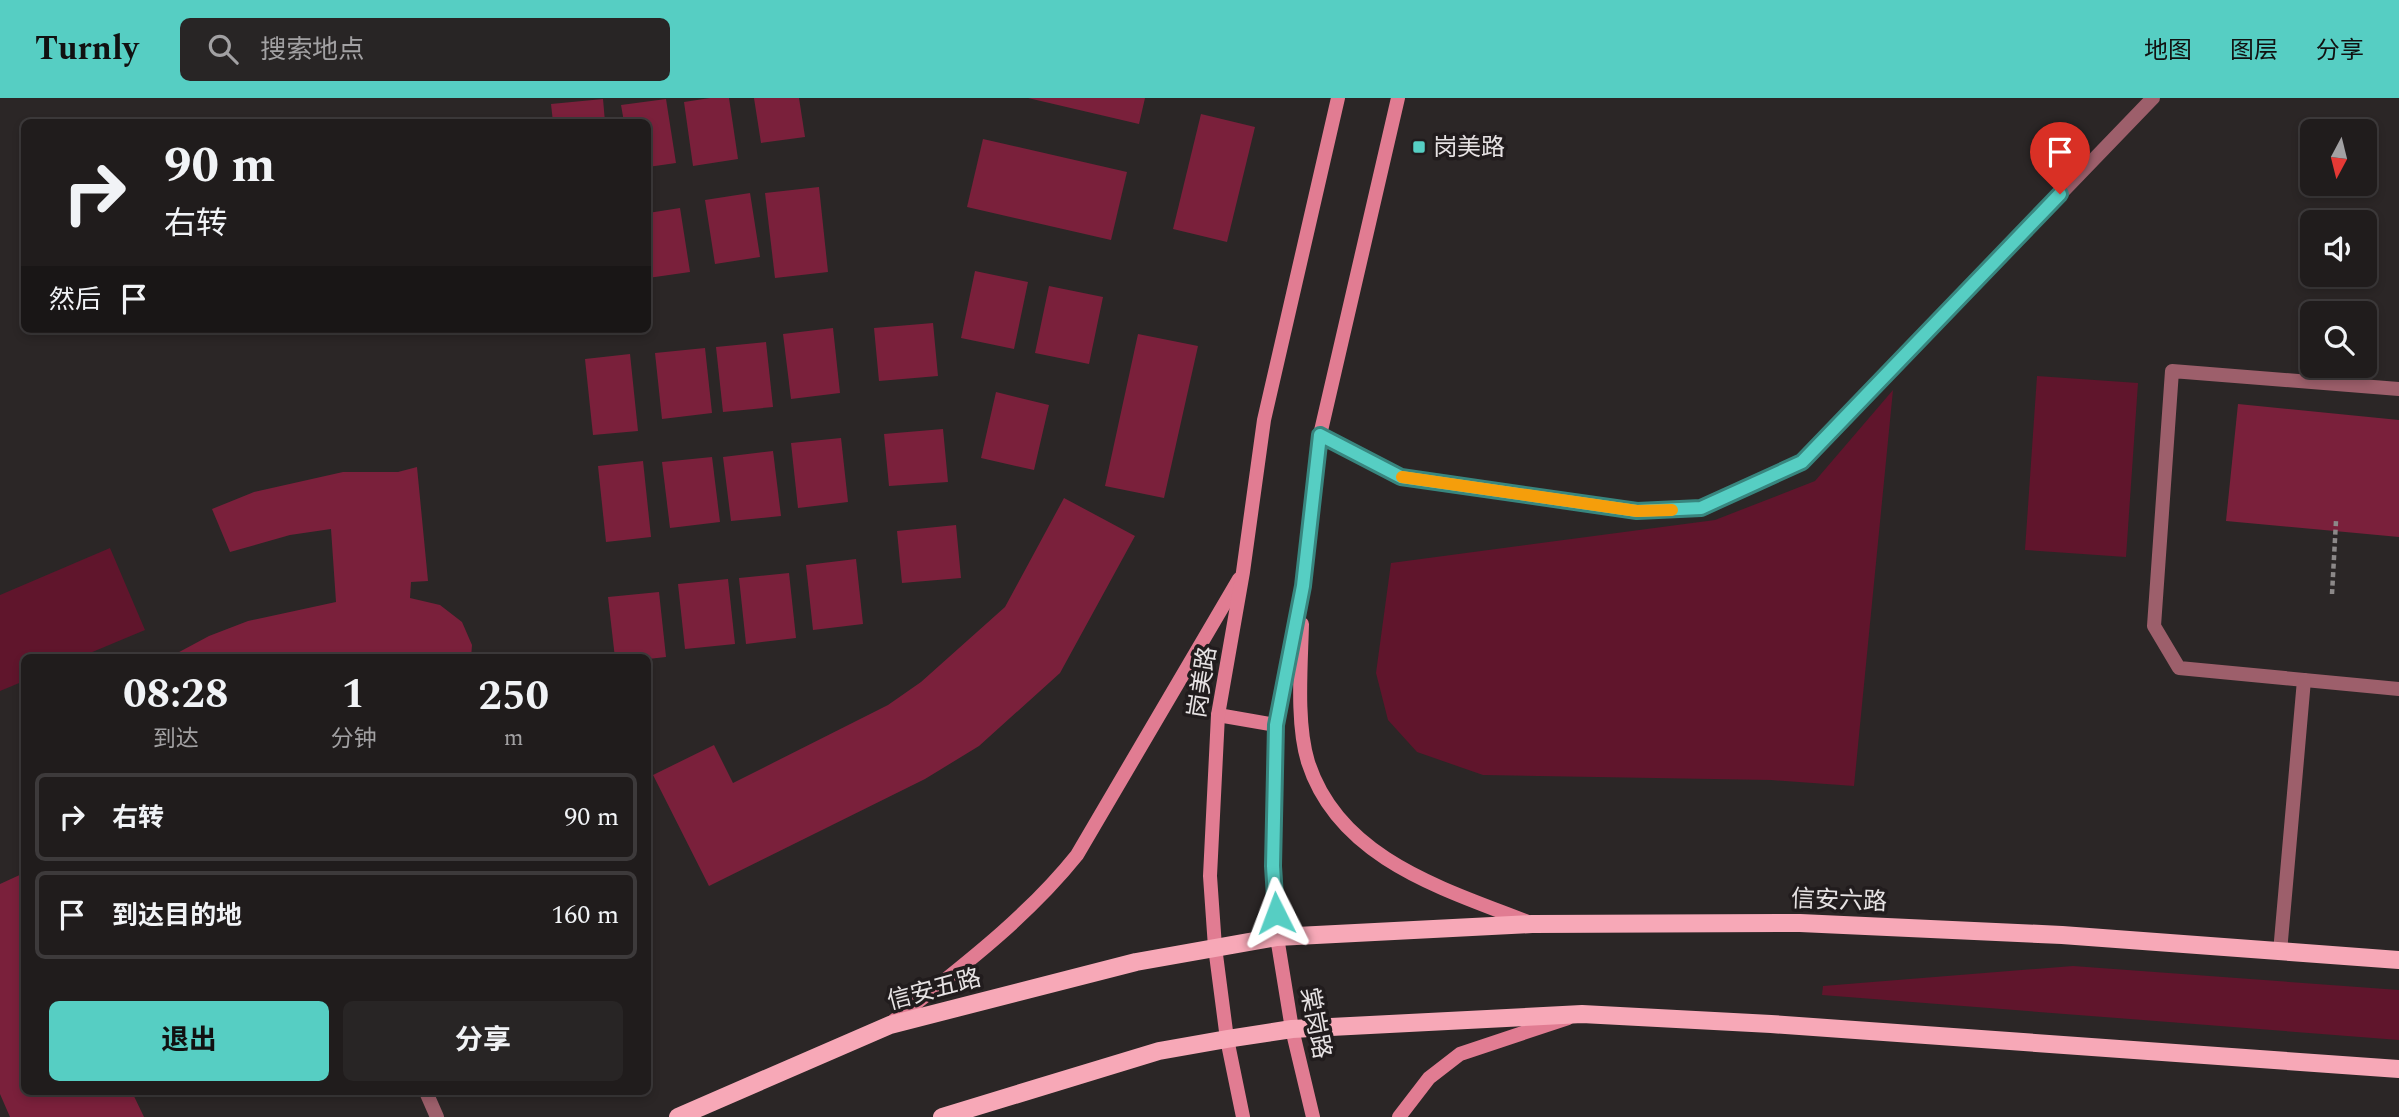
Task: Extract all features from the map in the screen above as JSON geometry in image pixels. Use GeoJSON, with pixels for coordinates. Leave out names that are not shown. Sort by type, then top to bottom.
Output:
{"type":"FeatureCollection","features":[{"type":"Feature","properties":{"kind":"main road","name":"岗美路"},"geometry":{"type":"LineString","coordinates":[[1215,947],[1210,857],[1218,715],[1244,572],[1264,420],[1338,98]]}},
{"type":"Feature","properties":{"kind":"main road"},"geometry":{"type":"LineString","coordinates":[[1277,937],[1273,866],[1276,725],[1303,586],[1320,435],[1398,98]]}},
{"type":"Feature","properties":{"kind":"main road"},"geometry":{"type":"LineString","coordinates":[[890,1025],[984,948],[1062,874],[1077,855],[1244,572]]}},
{"type":"Feature","properties":{"kind":"main road"},"geometry":{"type":"LineString","coordinates":[[1303,586],[1301,710],[1308,761],[1322,795],[1352,832],[1373,850],[1415,877],[1532,924]]}},
{"type":"Feature","properties":{"kind":"main road"},"geometry":{"type":"LineString","coordinates":[[1218,715],[1276,725]]}},
{"type":"Feature","properties":{"kind":"main road","name":"信安六路"},"geometry":{"type":"LineString","coordinates":[[1277,937],[1532,924],[1800,923],[2062,935],[2399,960]]}},
{"type":"Feature","properties":{"kind":"main road","name":"信安五路"},"geometry":{"type":"LineString","coordinates":[[678,1117],[890,1025],[1136,962],[1277,937]]}},
{"type":"Feature","properties":{"kind":"main road","name":"棠岗路"},"geometry":{"type":"LineString","coordinates":[[1277,937],[1292,1029],[1313,1117]]}},
{"type":"Feature","properties":{"kind":"main road"},"geometry":{"type":"LineString","coordinates":[[1215,947],[1227,1039],[1243,1117]]}},
{"type":"Feature","properties":{"kind":"main road"},"geometry":{"type":"LineString","coordinates":[[1399,1117],[1429,1079],[1460,1054],[1582,1014]]}},
{"type":"Feature","properties":{"kind":"main road"},"geometry":{"type":"LineString","coordinates":[[942,1117],[1159,1051],[1227,1039],[1292,1029],[1582,1014],[1785,1025],[2399,1069]]}},
{"type":"Feature","properties":{"kind":"lane"},"geometry":{"type":"LineString","coordinates":[[1320,435],[1401,477],[1637,511],[1701,508],[1802,462],[2153,98]]}},
{"type":"Feature","properties":{"kind":"lane"},"geometry":{"type":"LineString","coordinates":[[2399,389],[2172,371],[2154,626],[2179,668],[2399,690]]}},
{"type":"Feature","properties":{"kind":"lane"},"geometry":{"type":"LineString","coordinates":[[2280,951],[2304,680]]}},
{"type":"Feature","properties":{"kind":"lane"},"geometry":{"type":"LineString","coordinates":[[427,1095],[437,1117]]}},
{"type":"Feature","properties":{"kind":"path"},"geometry":{"type":"LineString","coordinates":[[2332,594],[2336,521]]}},
{"type":"Feature","properties":{"kind":"shaded area"},"geometry":{"type":"Polygon","coordinates":[[[2037,376],[2138,383],[2126,557],[2025,550],[2037,376]]]}},
{"type":"Feature","properties":{"kind":"shaded area"},"geometry":{"type":"Polygon","coordinates":[[[1893,390],[1854,786],[1771,780],[1483,775],[1417,752],[1388,720],[1376,673],[1391,563],[1715,520],[1815,481],[1893,390]]]}},
{"type":"Feature","properties":{"kind":"shaded area"},"geometry":{"type":"Polygon","coordinates":[[[110,548],[145,630],[88,654],[21,654],[21,682],[0,691],[0,595],[110,548]]]}},
{"type":"Feature","properties":{"kind":"shaded area"},"geometry":{"type":"Polygon","coordinates":[[[2073,966],[2399,990],[2399,1040],[1822,995],[1823,986],[2073,966]]]}},
{"type":"Feature","properties":{"kind":"building"},"geometry":{"type":"Polygon","coordinates":[[[729,98],[738,159],[693,166],[684,102],[729,98]]]}},
{"type":"Feature","properties":{"kind":"building"},"geometry":{"type":"Polygon","coordinates":[[[754,98],[799,98],[805,137],[761,143],[754,98]]]}},
{"type":"Feature","properties":{"kind":"building"},"geometry":{"type":"Polygon","coordinates":[[[1028,98],[1145,98],[1139,124],[1028,98]]]}},
{"type":"Feature","properties":{"kind":"building"},"geometry":{"type":"Polygon","coordinates":[[[603,99],[605,119],[553,119],[551,104],[603,99]]]}},
{"type":"Feature","properties":{"kind":"building"},"geometry":{"type":"Polygon","coordinates":[[[666,99],[676,163],[651,167],[651,119],[623,119],[621,105],[666,99]]]}},
{"type":"Feature","properties":{"kind":"building"},"geometry":{"type":"Polygon","coordinates":[[[1201,114],[1255,127],[1227,242],[1173,229],[1201,114]]]}},
{"type":"Feature","properties":{"kind":"building"},"geometry":{"type":"Polygon","coordinates":[[[983,139],[1127,172],[1111,240],[967,207],[983,139]]]}},
{"type":"Feature","properties":{"kind":"building"},"geometry":{"type":"Polygon","coordinates":[[[819,187],[828,272],[775,278],[765,193],[819,187]]]}},
{"type":"Feature","properties":{"kind":"building"},"geometry":{"type":"Polygon","coordinates":[[[750,193],[760,257],[715,264],[705,200],[750,193]]]}},
{"type":"Feature","properties":{"kind":"building"},"geometry":{"type":"Polygon","coordinates":[[[680,208],[690,272],[651,278],[651,213],[680,208]]]}},
{"type":"Feature","properties":{"kind":"building"},"geometry":{"type":"Polygon","coordinates":[[[975,271],[1028,282],[1014,349],[961,338],[975,271]]]}},
{"type":"Feature","properties":{"kind":"building"},"geometry":{"type":"Polygon","coordinates":[[[1049,286],[1103,297],[1089,364],[1035,353],[1049,286]]]}},
{"type":"Feature","properties":{"kind":"building"},"geometry":{"type":"Polygon","coordinates":[[[933,323],[938,376],[879,381],[874,328],[933,323]]]}},
{"type":"Feature","properties":{"kind":"building"},"geometry":{"type":"Polygon","coordinates":[[[833,328],[840,393],[791,399],[783,334],[833,328]]]}},
{"type":"Feature","properties":{"kind":"building"},"geometry":{"type":"Polygon","coordinates":[[[1138,334],[1198,346],[1164,498],[1105,486],[1138,334]]]}},
{"type":"Feature","properties":{"kind":"building"},"geometry":{"type":"Polygon","coordinates":[[[766,342],[773,407],[723,412],[716,347],[766,342]]]}},
{"type":"Feature","properties":{"kind":"building"},"geometry":{"type":"Polygon","coordinates":[[[705,348],[712,413],[662,419],[655,353],[705,348]]]}},
{"type":"Feature","properties":{"kind":"building"},"geometry":{"type":"Polygon","coordinates":[[[630,354],[638,431],[593,435],[585,359],[630,354]]]}},
{"type":"Feature","properties":{"kind":"building"},"geometry":{"type":"Polygon","coordinates":[[[996,392],[1049,405],[1034,470],[981,458],[996,392]]]}},
{"type":"Feature","properties":{"kind":"building"},"geometry":{"type":"Polygon","coordinates":[[[2238,404],[2399,420],[2399,537],[2226,521],[2238,404]]]}},
{"type":"Feature","properties":{"kind":"building"},"geometry":{"type":"Polygon","coordinates":[[[943,429],[948,482],[889,486],[884,434],[943,429]]]}},
{"type":"Feature","properties":{"kind":"building"},"geometry":{"type":"Polygon","coordinates":[[[841,438],[848,502],[798,508],[791,443],[841,438]]]}},
{"type":"Feature","properties":{"kind":"building"},"geometry":{"type":"Polygon","coordinates":[[[773,451],[781,516],[731,521],[723,457],[773,451]]]}},
{"type":"Feature","properties":{"kind":"building"},"geometry":{"type":"Polygon","coordinates":[[[712,457],[720,522],[670,528],[662,462],[712,457]]]}},
{"type":"Feature","properties":{"kind":"building"},"geometry":{"type":"Polygon","coordinates":[[[643,461],[651,537],[606,542],[598,466],[643,461]]]}},
{"type":"Feature","properties":{"kind":"building"},"geometry":{"type":"Polygon","coordinates":[[[417,467],[428,581],[411,582],[410,598],[440,605],[462,622],[472,645],[471,654],[175,654],[209,636],[248,621],[336,602],[331,529],[290,535],[230,552],[212,509],[254,492],[343,472],[398,472],[417,467]]]}},
{"type":"Feature","properties":{"kind":"building"},"geometry":{"type":"Polygon","coordinates":[[[1064,498],[1135,536],[1060,673],[979,746],[925,779],[709,886],[653,775],[714,745],[733,783],[888,705],[921,682],[1005,607],[1064,498]]]}},
{"type":"Feature","properties":{"kind":"building"},"geometry":{"type":"Polygon","coordinates":[[[956,525],[961,578],[902,583],[897,531],[956,525]]]}},
{"type":"Feature","properties":{"kind":"building"},"geometry":{"type":"Polygon","coordinates":[[[856,559],[863,624],[813,630],[806,565],[856,559]]]}},
{"type":"Feature","properties":{"kind":"building"},"geometry":{"type":"Polygon","coordinates":[[[789,573],[796,638],[746,644],[739,578],[789,573]]]}},
{"type":"Feature","properties":{"kind":"building"},"geometry":{"type":"Polygon","coordinates":[[[728,579],[735,644],[685,649],[678,584],[728,579]]]}},
{"type":"Feature","properties":{"kind":"building"},"geometry":{"type":"Polygon","coordinates":[[[659,592],[666,657],[651,659],[651,654],[615,654],[608,597],[659,592]]]}},
{"type":"Feature","properties":{"kind":"building"},"geometry":{"type":"Polygon","coordinates":[[[21,874],[21,1095],[133,1095],[144,1117],[10,1117],[0,1094],[0,884],[21,874]]]}},
{"type":"Feature","properties":{"kind":"slow traffic"},"geometry":{"type":"LineString","coordinates":[[1402,477],[1637,511],[1672,510]]}},
{"type":"Feature","properties":{"kind":"place","name":"岗美路"},"geometry":{"type":"Point","coordinates":[1419,147]}},
{"type":"Feature","properties":{"kind":"route"},"geometry":{"type":"LineString","coordinates":[[1276,913],[1273,866],[1276,725],[1303,586],[1320,435],[1401,477],[1637,511],[1701,508],[1802,462],[2060,194]]}}]}
